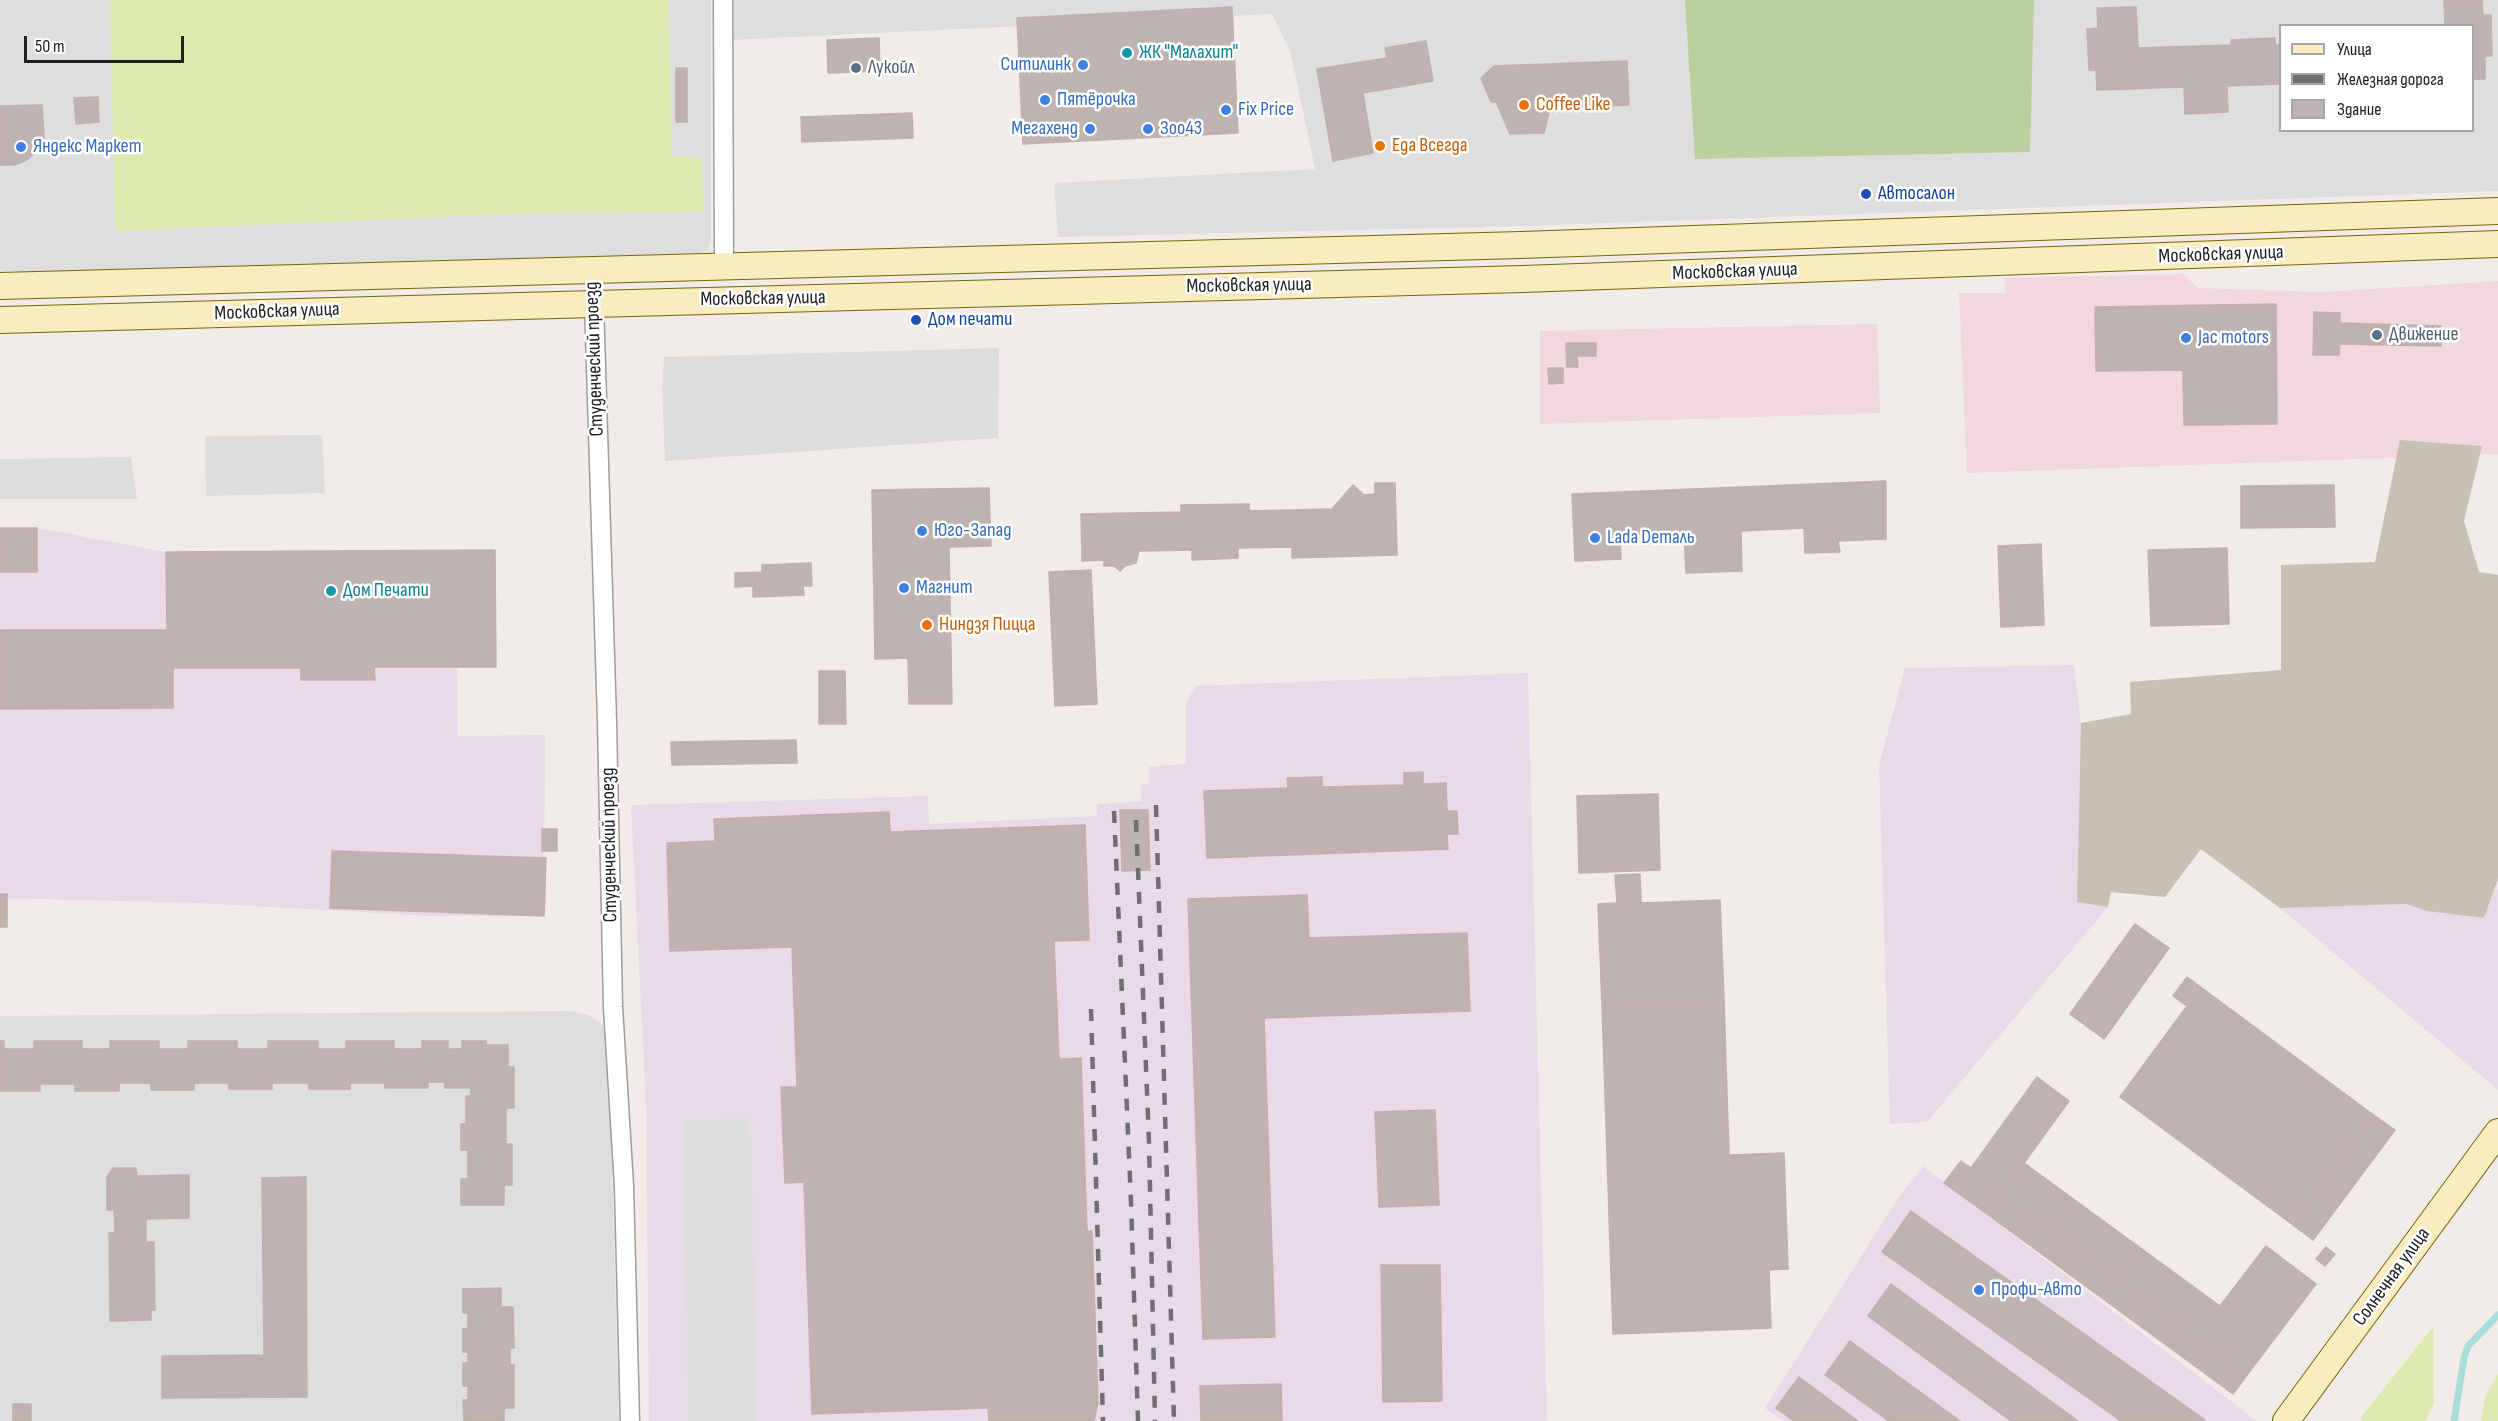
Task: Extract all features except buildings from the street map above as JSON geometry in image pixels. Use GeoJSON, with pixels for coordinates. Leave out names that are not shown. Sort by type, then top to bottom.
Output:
{"type":"FeatureCollection","features":[{"type":"Feature","properties":{"kind":"main road","name":"Московская улица"},"geometry":{"type":"LineString","coordinates":[[0,286],[1532,245],[2498,212]]}},
{"type":"Feature","properties":{"kind":"main road","name":"Московская улица"},"geometry":{"type":"LineString","coordinates":[[0,320],[1535,279],[2498,244]]}},
{"type":"Feature","properties":{"kind":"main road","name":"Студенческий проезд"},"geometry":{"type":"LineString","coordinates":[[593,269],[594,303]]}},
{"type":"Feature","properties":{"kind":"main road","name":"Солнечная улица"},"geometry":{"type":"LineString","coordinates":[[2286,1421],[2498,1132]]}},
{"type":"Feature","properties":{"kind":"street"},"geometry":{"type":"LineString","coordinates":[[723,0],[724,267]]}},
{"type":"Feature","properties":{"kind":"street","name":"Студенческий проезд"},"geometry":{"type":"LineString","coordinates":[[594,303],[613,1007],[624,1186],[630,1421]]}},
{"type":"Feature","properties":{"kind":"shaded area"},"geometry":{"type":"Polygon","coordinates":[[[0,0],[711,0],[711,243],[707,250],[697,255],[0,273],[0,0]]]}},
{"type":"Feature","properties":{"kind":"shaded area"},"geometry":{"type":"Polygon","coordinates":[[[732,0],[2498,0],[2498,191],[1525,226],[1058,237],[1054,183],[1315,169],[1291,54],[1272,14],[732,40],[732,0]]]}},
{"type":"Feature","properties":{"kind":"shaded area"},"geometry":{"type":"Polygon","coordinates":[[[2183,274],[2198,288],[2322,292],[2498,281],[2498,454],[1967,473],[1959,293],[2005,293],[2005,278],[2183,274]]]}},
{"type":"Feature","properties":{"kind":"shaded area"},"geometry":{"type":"Polygon","coordinates":[[[1877,324],[1880,413],[1540,424],[1540,331],[1877,324]]]}},
{"type":"Feature","properties":{"kind":"shaded area"},"geometry":{"type":"Polygon","coordinates":[[[999,348],[998,438],[665,461],[662,388],[664,357],[999,348]]]}},
{"type":"Feature","properties":{"kind":"shaded area"},"geometry":{"type":"Polygon","coordinates":[[[322,435],[325,493],[206,496],[205,436],[322,435]]]}},
{"type":"Feature","properties":{"kind":"shaded area"},"geometry":{"type":"Polygon","coordinates":[[[2400,440],[2482,446],[2464,521],[2479,572],[2498,575],[2498,879],[2484,918],[2426,911],[2407,904],[2280,908],[2201,849],[2165,897],[2111,892],[2108,907],[2077,902],[2081,723],[2131,714],[2130,682],[2281,670],[2281,565],[2375,562],[2400,440]]]}},
{"type":"Feature","properties":{"kind":"shaded area"},"geometry":{"type":"Polygon","coordinates":[[[131,457],[137,499],[0,499],[0,459],[131,457]]]}},
{"type":"Feature","properties":{"kind":"shaded area"},"geometry":{"type":"Polygon","coordinates":[[[0,528],[37,528],[166,552],[495,550],[496,667],[457,667],[458,736],[545,735],[544,916],[430,916],[197,903],[0,898],[0,528]]]}},
{"type":"Feature","properties":{"kind":"shaded area"},"geometry":{"type":"Polygon","coordinates":[[[2074,665],[2081,723],[2077,901],[2108,907],[1927,1122],[1890,1124],[1879,765],[1905,668],[2074,665]]]}},
{"type":"Feature","properties":{"kind":"shaded area"},"geometry":{"type":"Polygon","coordinates":[[[1528,673],[1547,1421],[649,1421],[646,1106],[631,805],[928,796],[929,824],[1097,816],[1097,804],[1142,801],[1141,785],[1149,784],[1149,767],[1186,764],[1186,704],[1195,686],[1528,673]]]}},
{"type":"Feature","properties":{"kind":"shaded area"},"geometry":{"type":"Polygon","coordinates":[[[2495,888],[2498,890],[2498,1090],[2280,908],[2407,904],[2426,911],[2484,918],[2495,888]]]}},
{"type":"Feature","properties":{"kind":"shaded area"},"geometry":{"type":"Polygon","coordinates":[[[571,1011],[597,1020],[605,1028],[608,1037],[619,1421],[0,1421],[0,1016],[571,1011]]]}},
{"type":"Feature","properties":{"kind":"shaded area"},"geometry":{"type":"Polygon","coordinates":[[[750,1119],[758,1421],[689,1421],[682,1121],[750,1119]]]}},
{"type":"Feature","properties":{"kind":"shaded area"},"geometry":{"type":"Polygon","coordinates":[[[1923,1166],[2257,1421],[1783,1421],[1765,1408],[1895,1203],[1923,1166]]]}},
{"type":"Feature","properties":{"kind":"green space"},"geometry":{"type":"Polygon","coordinates":[[[110,0],[668,0],[672,156],[701,158],[704,212],[530,213],[115,231],[110,0]]]}},
{"type":"Feature","properties":{"kind":"green space"},"geometry":{"type":"Polygon","coordinates":[[[1685,0],[2034,0],[2030,152],[1695,159],[1685,0]]]}},
{"type":"Feature","properties":{"kind":"green space"},"geometry":{"type":"Polygon","coordinates":[[[2433,1327],[2434,1404],[2425,1421],[2361,1421],[2362,1416],[2433,1327]]]}},
{"type":"Feature","properties":{"kind":"green space"},"geometry":{"type":"Polygon","coordinates":[[[2498,1374],[2498,1421],[2481,1421],[2486,1395],[2498,1374]]]}},
{"type":"Feature","properties":{"kind":"waterway"},"geometry":{"type":"LineString","coordinates":[[2454,1421],[2468,1346],[2498,1315]]}},
{"type":"Feature","properties":{"kind":"railway"},"geometry":{"type":"LineString","coordinates":[[1156,805],[1174,1421]]}},
{"type":"Feature","properties":{"kind":"railway"},"geometry":{"type":"LineString","coordinates":[[1114,811],[1138,1421]]}},
{"type":"Feature","properties":{"kind":"railway"},"geometry":{"type":"LineString","coordinates":[[1136,820],[1149,1142],[1155,1421]]}},
{"type":"Feature","properties":{"kind":"railway"},"geometry":{"type":"LineString","coordinates":[[1091,1009],[1103,1421]]}},
{"type":"Feature","properties":{"kind":"place","name":"ЖК \"Малахит\""},"geometry":{"type":"Point","coordinates":[1127,53]}},
{"type":"Feature","properties":{"kind":"place","name":"Ситилинк"},"geometry":{"type":"Point","coordinates":[1083,65]}},
{"type":"Feature","properties":{"kind":"place","name":"Лукойл"},"geometry":{"type":"Point","coordinates":[856,68]}},
{"type":"Feature","properties":{"kind":"place","name":"Пятёрочка"},"geometry":{"type":"Point","coordinates":[1045,100]}},
{"type":"Feature","properties":{"kind":"place","name":"Coffee Like"},"geometry":{"type":"Point","coordinates":[1524,105]}},
{"type":"Feature","properties":{"kind":"place","name":"Fix Price"},"geometry":{"type":"Point","coordinates":[1226,110]}},
{"type":"Feature","properties":{"kind":"place","name":"Мегахенд"},"geometry":{"type":"Point","coordinates":[1090,129]}},
{"type":"Feature","properties":{"kind":"place","name":"Зоо43"},"geometry":{"type":"Point","coordinates":[1148,129]}},
{"type":"Feature","properties":{"kind":"place","name":"Еда Всегда"},"geometry":{"type":"Point","coordinates":[1380,146]}},
{"type":"Feature","properties":{"kind":"place","name":"Яндекс Маркет"},"geometry":{"type":"Point","coordinates":[21,147]}},
{"type":"Feature","properties":{"kind":"place","name":"Автосалон"},"geometry":{"type":"Point","coordinates":[1866,194]}},
{"type":"Feature","properties":{"kind":"place","name":"Дом печати"},"geometry":{"type":"Point","coordinates":[916,320]}},
{"type":"Feature","properties":{"kind":"place","name":"Движение"},"geometry":{"type":"Point","coordinates":[2377,335]}},
{"type":"Feature","properties":{"kind":"place","name":"Jac motors"},"geometry":{"type":"Point","coordinates":[2186,338]}},
{"type":"Feature","properties":{"kind":"place","name":"Юго-Запад"},"geometry":{"type":"Point","coordinates":[922,531]}},
{"type":"Feature","properties":{"kind":"place","name":"Lada Dеталь"},"geometry":{"type":"Point","coordinates":[1595,538]}},
{"type":"Feature","properties":{"kind":"place","name":"Магнит"},"geometry":{"type":"Point","coordinates":[904,588]}},
{"type":"Feature","properties":{"kind":"place","name":"Дом Печати"},"geometry":{"type":"Point","coordinates":[331,591]}},
{"type":"Feature","properties":{"kind":"place","name":"Ниндзя Пицца"},"geometry":{"type":"Point","coordinates":[927,625]}},
{"type":"Feature","properties":{"kind":"place","name":"Профи-Авто"},"geometry":{"type":"Point","coordinates":[1979,1290]}}]}
